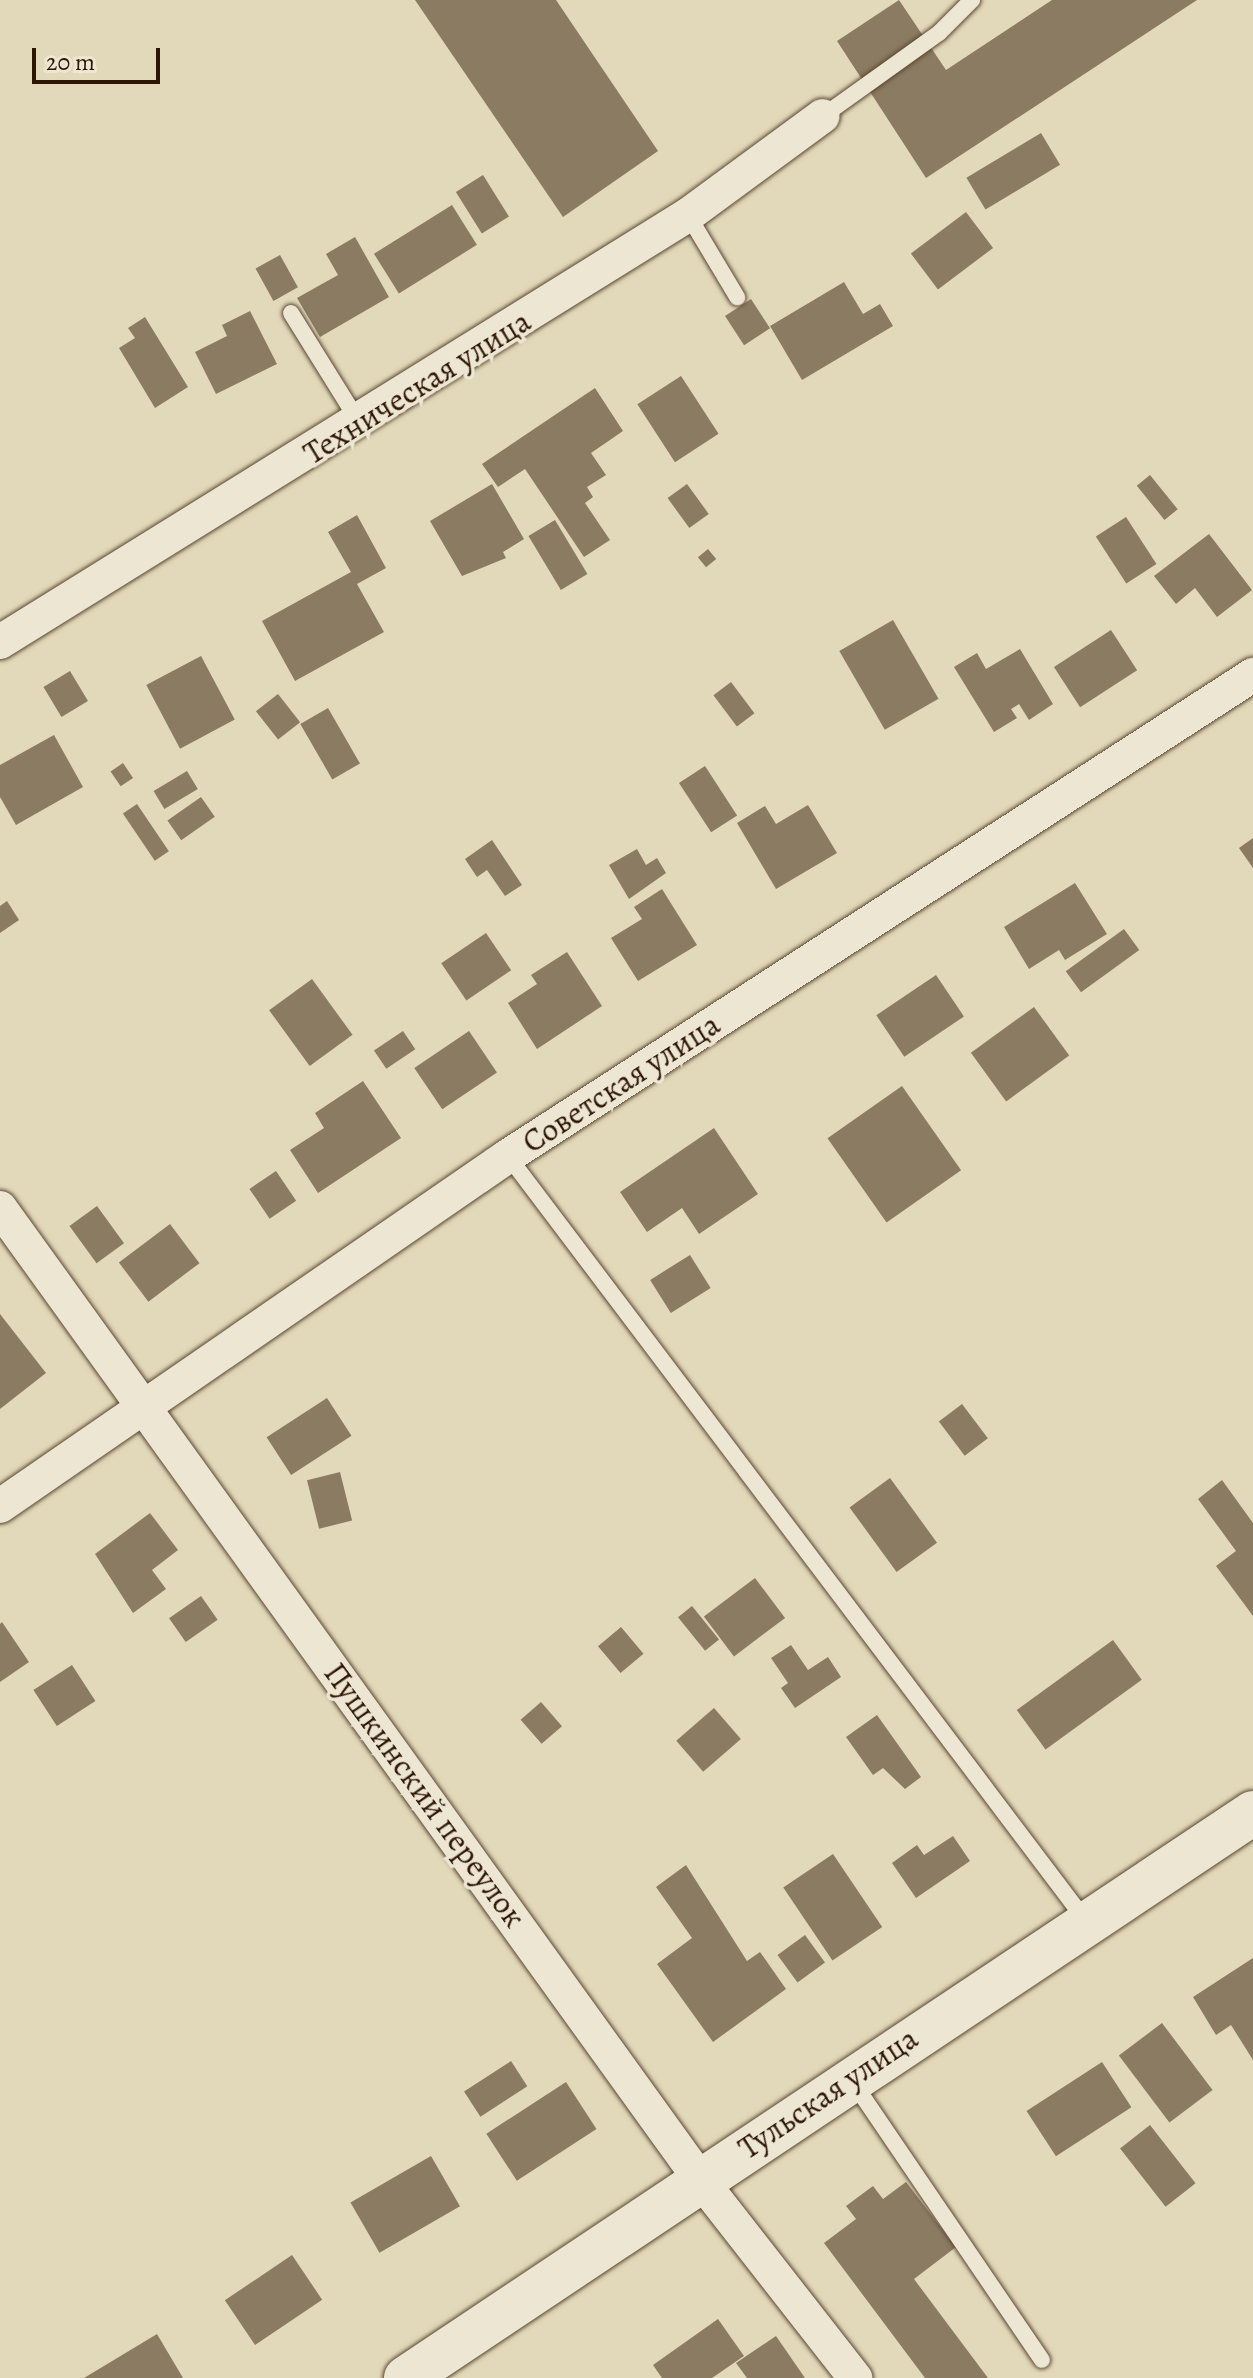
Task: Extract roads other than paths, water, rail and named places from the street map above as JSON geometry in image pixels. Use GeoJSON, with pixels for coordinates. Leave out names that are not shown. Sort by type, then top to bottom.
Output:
{"type":"FeatureCollection","features":[{"type":"Feature","properties":{"kind":"main road","name":"Тульская улица"},"geometry":{"type":"LineString","coordinates":[[406,2378],[699,2178],[1253,1813]]}},
{"type":"Feature","properties":{"kind":"street","name":"Техническая улица"},"geometry":{"type":"LineString","coordinates":[[0,642],[360,424],[688,215],[823,116]]}},
{"type":"Feature","properties":{"kind":"street","name":"Советская улица"},"geometry":{"type":"LineString","coordinates":[[0,1506],[144,1402],[508,1156],[1253,675]]}},
{"type":"Feature","properties":{"kind":"street","name":"Пушкинский переулок"},"geometry":{"type":"LineString","coordinates":[[0,1208],[144,1402],[699,2178],[855,2378]]}},
{"type":"Feature","properties":{"kind":"lane"},"geometry":{"type":"LineString","coordinates":[[823,116],[939,33],[972,0]]}},
{"type":"Feature","properties":{"kind":"lane"},"geometry":{"type":"LineString","coordinates":[[688,215],[737,297]]}},
{"type":"Feature","properties":{"kind":"lane"},"geometry":{"type":"LineString","coordinates":[[291,313],[360,424]]}},
{"type":"Feature","properties":{"kind":"lane"},"geometry":{"type":"LineString","coordinates":[[508,1156],[1087,1922]]}},
{"type":"Feature","properties":{"kind":"lane"},"geometry":{"type":"LineString","coordinates":[[850,2078],[1042,2360]]}}]}
